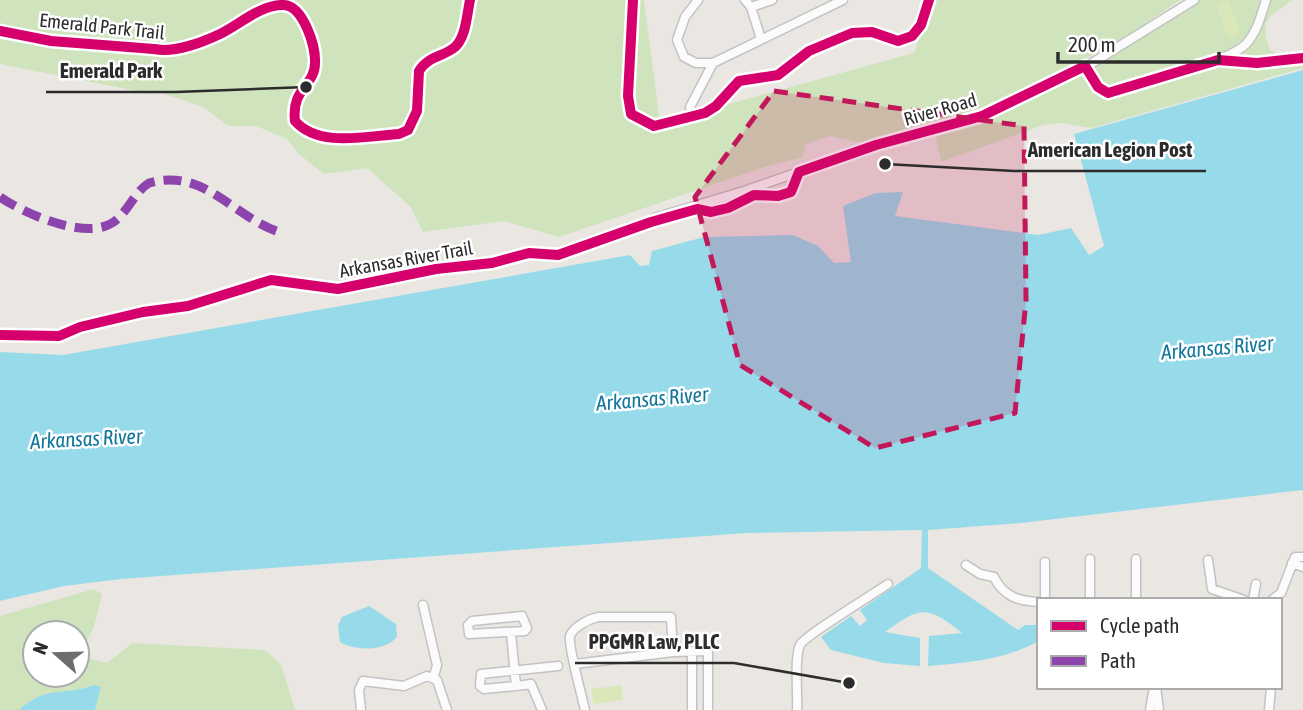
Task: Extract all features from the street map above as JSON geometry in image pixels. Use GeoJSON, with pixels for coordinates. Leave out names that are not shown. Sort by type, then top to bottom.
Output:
{"type":"FeatureCollection","features":[{"type":"Feature","properties":{"kind":"street"},"geometry":{"type":"LineString","coordinates":[[698,0],[680,26],[678,47],[691,62],[713,63],[843,0]]}},
{"type":"Feature","properties":{"kind":"street"},"geometry":{"type":"LineString","coordinates":[[745,0],[751,7],[761,39]]}},
{"type":"Feature","properties":{"kind":"street"},"geometry":{"type":"LineString","coordinates":[[751,7],[772,0]]}},
{"type":"Feature","properties":{"kind":"street","name":"River Road"},"geometry":{"type":"LineString","coordinates":[[654,218],[744,191],[876,145],[982,116],[1085,66],[1194,0]]}},
{"type":"Feature","properties":{"kind":"street"},"geometry":{"type":"LineString","coordinates":[[1085,66],[1100,89],[1108,93],[1225,57],[1244,47],[1253,35],[1266,0]]}},
{"type":"Feature","properties":{"kind":"street"},"geometry":{"type":"LineString","coordinates":[[702,114],[693,113],[690,107],[713,63]]}},
{"type":"Feature","properties":{"kind":"street"},"geometry":{"type":"LineString","coordinates":[[1275,598],[1281,593],[1295,557],[1303,557]]}},
{"type":"Feature","properties":{"kind":"street"},"geometry":{"type":"LineString","coordinates":[[1090,559],[1090,598]]}},
{"type":"Feature","properties":{"kind":"street"},"geometry":{"type":"LineString","coordinates":[[1136,559],[1136,598]]}},
{"type":"Feature","properties":{"kind":"street"},"geometry":{"type":"LineString","coordinates":[[1208,560],[1212,589],[1248,598]]}},
{"type":"Feature","properties":{"kind":"street"},"geometry":{"type":"LineString","coordinates":[[1045,562],[1045,598]]}},
{"type":"Feature","properties":{"kind":"street"},"geometry":{"type":"LineString","coordinates":[[1292,563],[1303,567]]}},
{"type":"Feature","properties":{"kind":"street"},"geometry":{"type":"LineString","coordinates":[[965,565],[993,577],[999,588],[1009,595],[1037,602]]}},
{"type":"Feature","properties":{"kind":"street"},"geometry":{"type":"LineString","coordinates":[[797,710],[799,647],[818,628],[827,626],[888,584]]}},
{"type":"Feature","properties":{"kind":"street"},"geometry":{"type":"LineString","coordinates":[[1252,598],[1256,584]]}},
{"type":"Feature","properties":{"kind":"street"},"geometry":{"type":"LineString","coordinates":[[424,605],[434,663],[426,666],[447,710]]}},
{"type":"Feature","properties":{"kind":"street"},"geometry":{"type":"LineString","coordinates":[[522,615],[526,618],[525,631],[511,633],[473,636],[468,625],[472,621],[522,615]]}},
{"type":"Feature","properties":{"kind":"street"},"geometry":{"type":"LineString","coordinates":[[585,710],[570,635],[590,618],[666,615],[672,622],[673,652]]}},
{"type":"Feature","properties":{"kind":"street"},"geometry":{"type":"LineString","coordinates":[[511,633],[516,686]]}},
{"type":"Feature","properties":{"kind":"street"},"geometry":{"type":"LineString","coordinates":[[692,651],[692,710]]}},
{"type":"Feature","properties":{"kind":"street"},"geometry":{"type":"LineString","coordinates":[[575,664],[673,652],[708,651],[708,710]]}},
{"type":"Feature","properties":{"kind":"street"},"geometry":{"type":"LineString","coordinates":[[541,710],[531,684],[484,689],[480,686],[481,674],[558,666]]}},
{"type":"Feature","properties":{"kind":"street"},"geometry":{"type":"LineString","coordinates":[[361,710],[359,690],[363,681],[404,686],[430,676]]}},
{"type":"Feature","properties":{"kind":"street"},"geometry":{"type":"LineString","coordinates":[[1150,710],[1155,689]]}},
{"type":"Feature","properties":{"kind":"street"},"geometry":{"type":"LineString","coordinates":[[1155,689],[1159,710]]}},
{"type":"Feature","properties":{"kind":"street"},"geometry":{"type":"LineString","coordinates":[[1269,710],[1271,689]]}},
{"type":"Feature","properties":{"kind":"highlighted area"},"geometry":{"type":"Polygon","coordinates":[[[774,91],[1024,126],[1026,300],[1015,413],[875,448],[740,365],[695,197],[774,91]]]}},
{"type":"Feature","properties":{"kind":"green space"},"geometry":{"type":"Polygon","coordinates":[[[0,0],[644,0],[660,123],[914,53],[932,0],[1180,0],[1127,36],[1035,87],[941,126],[862,143],[830,136],[806,144],[803,157],[765,167],[559,237],[504,221],[423,232],[411,207],[367,168],[324,174],[299,154],[287,139],[256,126],[229,126],[203,107],[153,90],[137,91],[0,64],[0,0]]]}},
{"type":"Feature","properties":{"kind":"green space"},"geometry":{"type":"Polygon","coordinates":[[[1200,0],[1293,0],[1268,19],[1265,31],[1270,50],[1303,65],[1303,68],[1091,128],[1060,123],[1043,125],[941,162],[935,134],[997,112],[1200,0]]]}},
{"type":"Feature","properties":{"kind":"green space"},"geometry":{"type":"Polygon","coordinates":[[[1228,0],[1240,32],[1231,39],[1223,27],[1217,4],[1228,0]]]}},
{"type":"Feature","properties":{"kind":"green space"},"geometry":{"type":"Polygon","coordinates":[[[94,589],[102,594],[91,633],[91,619],[21,619],[21,689],[91,689],[91,659],[107,663],[133,643],[265,650],[281,664],[295,710],[0,710],[0,616],[94,589]]]}},
{"type":"Feature","properties":{"kind":"green space"},"geometry":{"type":"Polygon","coordinates":[[[621,685],[623,700],[593,704],[592,689],[621,685]]]}},
{"type":"Feature","properties":{"kind":"water","name":"Arkansas River"},"geometry":{"type":"Polygon","coordinates":[[[1303,70],[1303,490],[1021,523],[928,530],[928,568],[1018,630],[1025,625],[1037,625],[1037,642],[1026,647],[985,660],[928,666],[929,636],[962,633],[940,617],[924,612],[907,617],[885,632],[920,638],[920,666],[884,663],[831,650],[821,637],[851,616],[860,626],[867,620],[860,610],[921,568],[922,530],[747,533],[121,579],[64,586],[0,601],[0,352],[63,355],[630,255],[640,266],[649,265],[652,251],[704,237],[793,235],[818,246],[834,263],[851,262],[843,206],[876,193],[903,192],[895,216],[1038,235],[1071,228],[1089,255],[1104,246],[1074,134],[1303,70]]]}},
{"type":"Feature","properties":{"kind":"water"},"geometry":{"type":"Polygon","coordinates":[[[369,606],[396,624],[397,637],[377,648],[354,647],[340,642],[338,625],[342,617],[369,606]]]}},
{"type":"Feature","properties":{"kind":"water"},"geometry":{"type":"Polygon","coordinates":[[[91,686],[101,687],[95,710],[19,710],[47,694],[91,689],[91,686]]]}},
{"type":"Feature","properties":{"kind":"marked path"},"geometry":{"type":"LineString","coordinates":[[0,197],[24,211],[55,223],[71,227],[100,227],[118,219],[149,183],[168,180],[186,182],[217,196],[262,225],[279,232]]}},
{"type":"Feature","properties":{"kind":"cycle path","name":"Emerald Park Trail"},"geometry":{"type":"LineString","coordinates":[[0,31],[51,41],[170,50],[204,41],[267,8],[284,5],[291,7],[307,28],[315,56],[314,71],[296,101],[295,121],[317,135],[358,138],[399,134],[408,130],[417,111],[419,71],[431,59],[459,43],[466,25],[470,0]]}},
{"type":"Feature","properties":{"kind":"cycle path"},"geometry":{"type":"LineString","coordinates":[[633,0],[628,96],[631,114],[654,126],[705,113],[716,106],[739,81],[778,75],[809,51],[852,33],[872,32],[898,41],[912,36],[921,25],[929,0]]}},
{"type":"Feature","properties":{"kind":"cycle path","name":"Arkansas River Trail"},"geometry":{"type":"LineString","coordinates":[[0,335],[59,336],[80,327],[143,312],[188,306],[271,280],[338,289],[436,269],[492,263],[529,253],[558,255],[651,222],[697,209],[711,212],[728,208],[754,195],[778,196],[791,192],[799,172],[876,145],[982,116],[1085,66],[1098,87],[1108,93],[1218,60],[1257,63],[1303,58]]}},
{"type":"Feature","properties":{"kind":"place","name":"Emerald Park"},"geometry":{"type":"Point","coordinates":[306,87]}},
{"type":"Feature","properties":{"kind":"place","name":"American Legion Post"},"geometry":{"type":"Point","coordinates":[885,164]}},
{"type":"Feature","properties":{"kind":"place","name":"PPGMR Law, PLLC"},"geometry":{"type":"Point","coordinates":[849,683]}}]}
